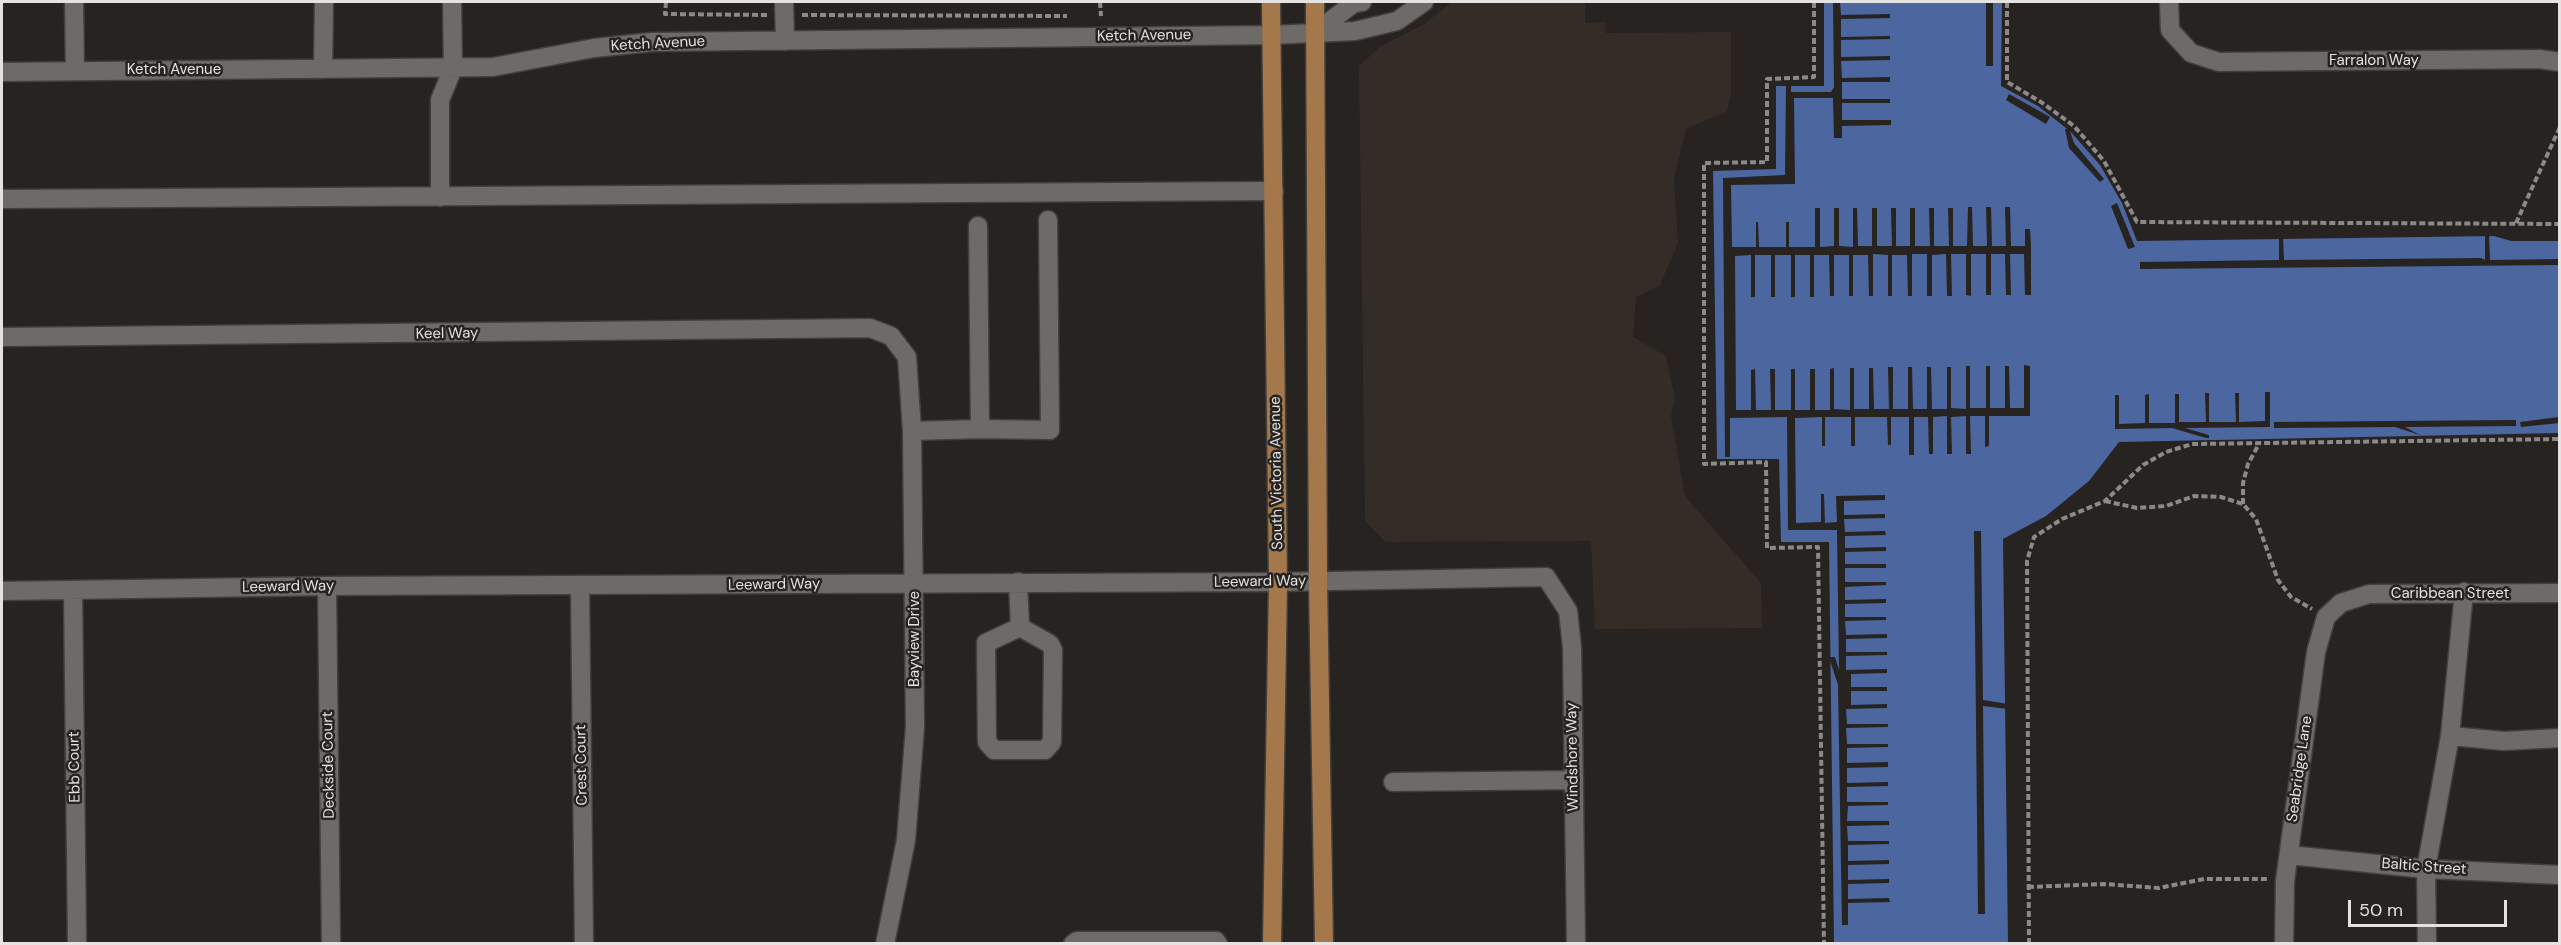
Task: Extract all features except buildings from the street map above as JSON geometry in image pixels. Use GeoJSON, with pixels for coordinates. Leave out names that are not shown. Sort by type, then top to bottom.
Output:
{"type":"FeatureCollection","features":[{"type":"Feature","properties":{"kind":"main road","name":"South Victoria Avenue"},"geometry":{"type":"LineString","coordinates":[[1271,2],[1278,582],[1272,944]]}},
{"type":"Feature","properties":{"kind":"main road"},"geometry":{"type":"LineString","coordinates":[[1315,2],[1317,31],[1318,581],[1324,944]]}},
{"type":"Feature","properties":{"kind":"street"},"geometry":{"type":"LineString","coordinates":[[74,2],[75,71]]}},
{"type":"Feature","properties":{"kind":"street"},"geometry":{"type":"LineString","coordinates":[[323,69],[324,2]]}},
{"type":"Feature","properties":{"kind":"street"},"geometry":{"type":"LineString","coordinates":[[440,197],[440,100],[453,68],[452,2]]}},
{"type":"Feature","properties":{"kind":"street"},"geometry":{"type":"LineString","coordinates":[[1317,31],[1354,3],[1362,2]]}},
{"type":"Feature","properties":{"kind":"street","name":"Ketch Avenue"},"geometry":{"type":"LineString","coordinates":[[2,72],[493,67],[594,48],[652,42],[1272,35],[1317,31],[1354,31],[1397,21],[1424,2]]}},
{"type":"Feature","properties":{"kind":"street","name":"Farralon Way"},"geometry":{"type":"LineString","coordinates":[[2169,2],[2170,30],[2191,53],[2219,62],[2539,59],[2559,62]]}},
{"type":"Feature","properties":{"kind":"street"},"geometry":{"type":"LineString","coordinates":[[784,8],[785,41]]}},
{"type":"Feature","properties":{"kind":"street"},"geometry":{"type":"LineString","coordinates":[[2,199],[1274,191]]}},
{"type":"Feature","properties":{"kind":"street"},"geometry":{"type":"LineString","coordinates":[[912,431],[1050,430],[1048,220]]}},
{"type":"Feature","properties":{"kind":"street"},"geometry":{"type":"LineString","coordinates":[[978,226],[980,429]]}},
{"type":"Feature","properties":{"kind":"street","name":"Keel Way"},"geometry":{"type":"LineString","coordinates":[[2,337],[870,328],[891,336]]}},
{"type":"Feature","properties":{"kind":"street","name":"Bayview Drive"},"geometry":{"type":"LineString","coordinates":[[885,944],[906,840],[913,782],[915,584],[912,431],[907,357],[891,336]]}},
{"type":"Feature","properties":{"kind":"street","name":"Leeward Way"},"geometry":{"type":"LineString","coordinates":[[2,591],[327,586],[580,587],[1018,582],[1278,582],[1546,577]]}},
{"type":"Feature","properties":{"kind":"street","name":"Windshore Way"},"geometry":{"type":"LineString","coordinates":[[1546,577],[1568,611],[1572,647],[1576,944]]}},
{"type":"Feature","properties":{"kind":"street"},"geometry":{"type":"LineString","coordinates":[[1018,582],[1020,627]]}},
{"type":"Feature","properties":{"kind":"street","name":"Deckside Court"},"geometry":{"type":"LineString","coordinates":[[327,586],[331,944]]}},
{"type":"Feature","properties":{"kind":"street","name":"Crest Court"},"geometry":{"type":"LineString","coordinates":[[580,587],[584,944]]}},
{"type":"Feature","properties":{"kind":"street","name":"Ebb Court"},"geometry":{"type":"LineString","coordinates":[[73,590],[77,944]]}},
{"type":"Feature","properties":{"kind":"street"},"geometry":{"type":"LineString","coordinates":[[2427,944],[2426,868],[2450,736],[2464,592]]}},
{"type":"Feature","properties":{"kind":"street","name":"Caribbean Street"},"geometry":{"type":"LineString","coordinates":[[2326,617],[2342,603],[2369,594],[2559,593]]}},
{"type":"Feature","properties":{"kind":"street","name":"Seabridge Lane"},"geometry":{"type":"LineString","coordinates":[[2284,944],[2285,880],[2316,652],[2326,617]]}},
{"type":"Feature","properties":{"kind":"street"},"geometry":{"type":"LineString","coordinates":[[1020,627],[1050,644],[1053,650],[1052,742],[1045,750],[994,750],[987,742],[986,643],[1020,627]]}},
{"type":"Feature","properties":{"kind":"street"},"geometry":{"type":"LineString","coordinates":[[2450,736],[2504,741],[2559,738]]}},
{"type":"Feature","properties":{"kind":"street"},"geometry":{"type":"LineString","coordinates":[[1393,782],[1574,780]]}},
{"type":"Feature","properties":{"kind":"street","name":"Baltic Street"},"geometry":{"type":"LineString","coordinates":[[2289,855],[2426,868],[2559,875]]}},
{"type":"Feature","properties":{"kind":"street"},"geometry":{"type":"LineString","coordinates":[[1073,944],[1077,941],[1216,941],[1218,944]]}},
{"type":"Feature","properties":{"kind":"path"},"geometry":{"type":"LineString","coordinates":[[666,2],[664,14],[784,8],[1078,16]]}},
{"type":"Feature","properties":{"kind":"path"},"geometry":{"type":"LineString","coordinates":[[1090,16],[1101,16],[1100,2]]}},
{"type":"Feature","properties":{"kind":"path"},"geometry":{"type":"LineString","coordinates":[[1814,2],[1814,77],[1767,79],[1767,162],[1704,164],[1704,464],[1766,462],[1767,548],[1818,547],[1824,944]]}},
{"type":"Feature","properties":{"kind":"path"},"geometry":{"type":"LineString","coordinates":[[2007,2],[2007,82],[2041,102],[2074,126],[2104,161],[2137,222],[2559,224]]}},
{"type":"Feature","properties":{"kind":"path"},"geometry":{"type":"LineString","coordinates":[[2516,223],[2559,127]]}},
{"type":"Feature","properties":{"kind":"path"},"geometry":{"type":"LineString","coordinates":[[2029,944],[2027,561],[2034,537],[2062,519],[2104,501],[2143,465],[2166,452],[2192,444],[2559,439]]}},
{"type":"Feature","properties":{"kind":"path"},"geometry":{"type":"LineString","coordinates":[[2243,504],[2243,483],[2248,464],[2259,444]]}},
{"type":"Feature","properties":{"kind":"path"},"geometry":{"type":"LineString","coordinates":[[2104,501],[2137,508],[2166,506],[2194,496],[2221,497],[2243,504],[2256,519],[2269,561],[2278,580],[2291,597],[2326,617]]}},
{"type":"Feature","properties":{"kind":"path"},"geometry":{"type":"LineString","coordinates":[[2028,887],[2104,884],[2159,888],[2204,879],[2285,880]]}},
{"type":"Feature","properties":{"kind":"shaded area"},"geometry":{"type":"Polygon","coordinates":[[[1452,2],[1585,2],[1585,23],[1605,22],[1606,33],[1731,32],[1731,94],[1727,111],[1686,129],[1674,178],[1678,243],[1660,285],[1636,297],[1633,337],[1666,356],[1675,398],[1671,416],[1685,496],[1761,583],[1762,628],[1595,629],[1591,541],[1386,542],[1365,521],[1359,66],[1380,47],[1424,24],[1452,2]]]}},
{"type":"Feature","properties":{"kind":"water"},"geometry":{"type":"Polygon","coordinates":[[[1824,2],[2002,2],[2001,86],[2038,106],[2070,131],[2100,165],[2122,203],[2137,241],[2494,236],[2511,241],[2559,241],[2559,433],[2119,442],[2089,481],[2046,516],[2003,539],[2008,943],[1834,943],[1829,542],[1781,542],[1779,459],[1717,459],[1713,171],[1776,169],[1776,86],[1824,86],[1824,2]]]}},
{"type":"Feature","properties":{"kind":"pier"},"geometry":{"type":"Polygon","coordinates":[[[1833,2],[1840,2],[1841,15],[1890,14],[1890,18],[1841,19],[1841,37],[1890,36],[1890,39],[1841,40],[1841,57],[1890,56],[1890,60],[1841,61],[1842,78],[1890,77],[1890,82],[1842,82],[1842,99],[1890,99],[1890,103],[1842,103],[1842,120],[1891,120],[1891,125],[1842,126],[1842,138],[1834,138],[1833,98],[1794,98],[1795,184],[1731,185],[1732,247],[1756,247],[1756,222],[1758,222],[1759,247],[1786,247],[1786,222],[1789,222],[1789,247],[1815,247],[1815,208],[1820,208],[1820,247],[1834,246],[1834,208],[1839,208],[1839,246],[1853,247],[1853,208],[1857,208],[1858,246],[1872,246],[1872,208],[1877,208],[1877,246],[1892,246],[1891,208],[1896,208],[1896,246],[1910,246],[1910,208],[1915,208],[1915,246],[1930,246],[1929,208],[1934,208],[1934,246],[1949,246],[1948,208],[1953,208],[1953,246],[1967,246],[1968,207],[1972,207],[1973,246],[1987,246],[1986,207],[1991,207],[1992,246],[2006,246],[2005,207],[2010,207],[2011,246],[2025,246],[2025,229],[2030,229],[2031,246],[2031,295],[2025,295],[2024,254],[2010,254],[2011,295],[2006,295],[2005,254],[1991,254],[1991,295],[1986,295],[1986,254],[1971,254],[1971,296],[1966,295],[1966,254],[1951,254],[1952,296],[1947,296],[1946,254],[1932,255],[1932,296],[1927,296],[1927,254],[1912,254],[1912,296],[1908,296],[1907,255],[1892,255],[1892,296],[1888,296],[1888,255],[1873,254],[1873,296],[1869,296],[1868,255],[1853,255],[1853,296],[1849,296],[1849,255],[1834,255],[1834,296],[1830,296],[1829,255],[1814,255],[1814,297],[1810,297],[1810,255],[1795,255],[1795,297],[1791,297],[1791,255],[1775,255],[1775,297],[1771,297],[1771,255],[1755,255],[1755,297],[1751,297],[1751,255],[1735,256],[1736,410],[1751,410],[1751,370],[1755,369],[1756,410],[1771,410],[1770,369],[1775,369],[1775,410],[1791,410],[1791,369],[1795,369],[1795,410],[1810,410],[1810,369],[1815,369],[1815,410],[1830,410],[1830,369],[1834,368],[1834,409],[1850,410],[1850,368],[1854,368],[1854,409],[1869,409],[1869,368],[1873,368],[1874,409],[1889,409],[1888,367],[1893,367],[1893,409],[1908,409],[1908,367],[1912,367],[1913,409],[1927,409],[1927,367],[1931,367],[1932,409],[1947,409],[1947,367],[1951,367],[1951,408],[1966,409],[1966,366],[1970,366],[1970,408],[1986,408],[1986,366],[1990,366],[1990,408],[2005,408],[2005,366],[2009,366],[2010,408],[2024,408],[2024,365],[2030,366],[2030,416],[1989,416],[1989,446],[1985,447],[1985,416],[1970,416],[1971,454],[1966,454],[1966,416],[1951,417],[1952,454],[1947,454],[1947,416],[1933,417],[1933,454],[1929,454],[1928,417],[1914,417],[1914,455],[1909,455],[1909,417],[1891,417],[1891,445],[1888,445],[1887,417],[1855,417],[1855,446],[1851,446],[1851,417],[1825,417],[1825,446],[1822,446],[1822,417],[1795,418],[1796,523],[1821,522],[1821,494],[1824,494],[1825,523],[1837,522],[1836,496],[1885,495],[1885,500],[1844,501],[1844,515],[1885,514],[1885,518],[1844,519],[1845,532],[1885,531],[1886,535],[1845,536],[1845,548],[1886,547],[1886,551],[1845,552],[1845,564],[1886,564],[1886,568],[1845,568],[1845,582],[1886,582],[1886,585],[1845,587],[1845,600],[1886,599],[1886,603],[1845,604],[1845,617],[1886,617],[1886,620],[1845,621],[1846,635],[1887,634],[1887,638],[1846,639],[1846,652],[1887,652],[1887,655],[1846,656],[1846,670],[1887,669],[1887,673],[1851,674],[1851,687],[1887,687],[1887,691],[1851,691],[1851,705],[1887,704],[1887,708],[1846,709],[1847,724],[1888,724],[1888,727],[1846,728],[1847,744],[1888,744],[1888,747],[1847,748],[1847,763],[1888,762],[1888,767],[1847,768],[1847,783],[1888,782],[1888,786],[1847,787],[1847,802],[1888,802],[1888,805],[1848,806],[1847,821],[1889,821],[1889,825],[1847,826],[1848,841],[1889,841],[1889,844],[1848,845],[1848,861],[1889,860],[1889,864],[1848,865],[1848,880],[1889,879],[1889,883],[1848,884],[1848,899],[1889,898],[1890,902],[1848,903],[1848,925],[1842,925],[1838,685],[1829,657],[1835,657],[1839,670],[1837,530],[1788,530],[1787,417],[1730,418],[1730,457],[1725,457],[1723,178],[1785,175],[1786,86],[1791,86],[1791,92],[1831,92],[1834,87],[1833,2]]]}},
{"type":"Feature","properties":{"kind":"pier"},"geometry":{"type":"Polygon","coordinates":[[[1986,2],[1993,2],[1993,66],[1986,66],[1986,2]]]}},
{"type":"Feature","properties":{"kind":"pier"},"geometry":{"type":"Polygon","coordinates":[[[2009,94],[2050,117],[2046,124],[2006,100],[2009,94]]]}},
{"type":"Feature","properties":{"kind":"pier"},"geometry":{"type":"Polygon","coordinates":[[[2069,128],[2074,143],[2104,179],[2100,182],[2069,148],[2065,129],[2069,128]]]}},
{"type":"Feature","properties":{"kind":"pier"},"geometry":{"type":"Polygon","coordinates":[[[2117,203],[2135,247],[2128,249],[2111,206],[2117,203]]]}},
{"type":"Feature","properties":{"kind":"pier"},"geometry":{"type":"Polygon","coordinates":[[[2485,234],[2489,234],[2490,260],[2559,259],[2559,265],[2140,269],[2140,262],[2279,260],[2279,236],[2283,236],[2284,260],[2481,258],[2485,260],[2485,234]]]}},
{"type":"Feature","properties":{"kind":"pier"},"geometry":{"type":"Polygon","coordinates":[[[2265,392],[2270,392],[2270,427],[2185,428],[2209,435],[2209,438],[2172,428],[2115,429],[2115,395],[2119,395],[2119,424],[2145,423],[2145,395],[2149,394],[2149,423],[2175,423],[2175,394],[2179,394],[2179,422],[2206,422],[2205,393],[2209,393],[2209,422],[2236,422],[2235,393],[2239,393],[2239,422],[2265,421],[2265,392]]]}},
{"type":"Feature","properties":{"kind":"pier"},"geometry":{"type":"Polygon","coordinates":[[[2559,417],[2559,423],[2521,427],[2520,422],[2559,417]]]}},
{"type":"Feature","properties":{"kind":"pier"},"geometry":{"type":"Polygon","coordinates":[[[2516,420],[2516,426],[2405,427],[2420,435],[2395,427],[2274,428],[2274,422],[2516,420]]]}},
{"type":"Feature","properties":{"kind":"pier"},"geometry":{"type":"Polygon","coordinates":[[[1974,531],[1981,531],[1983,700],[2008,704],[2008,709],[1983,706],[1985,914],[1978,914],[1974,531]]]}}]}
